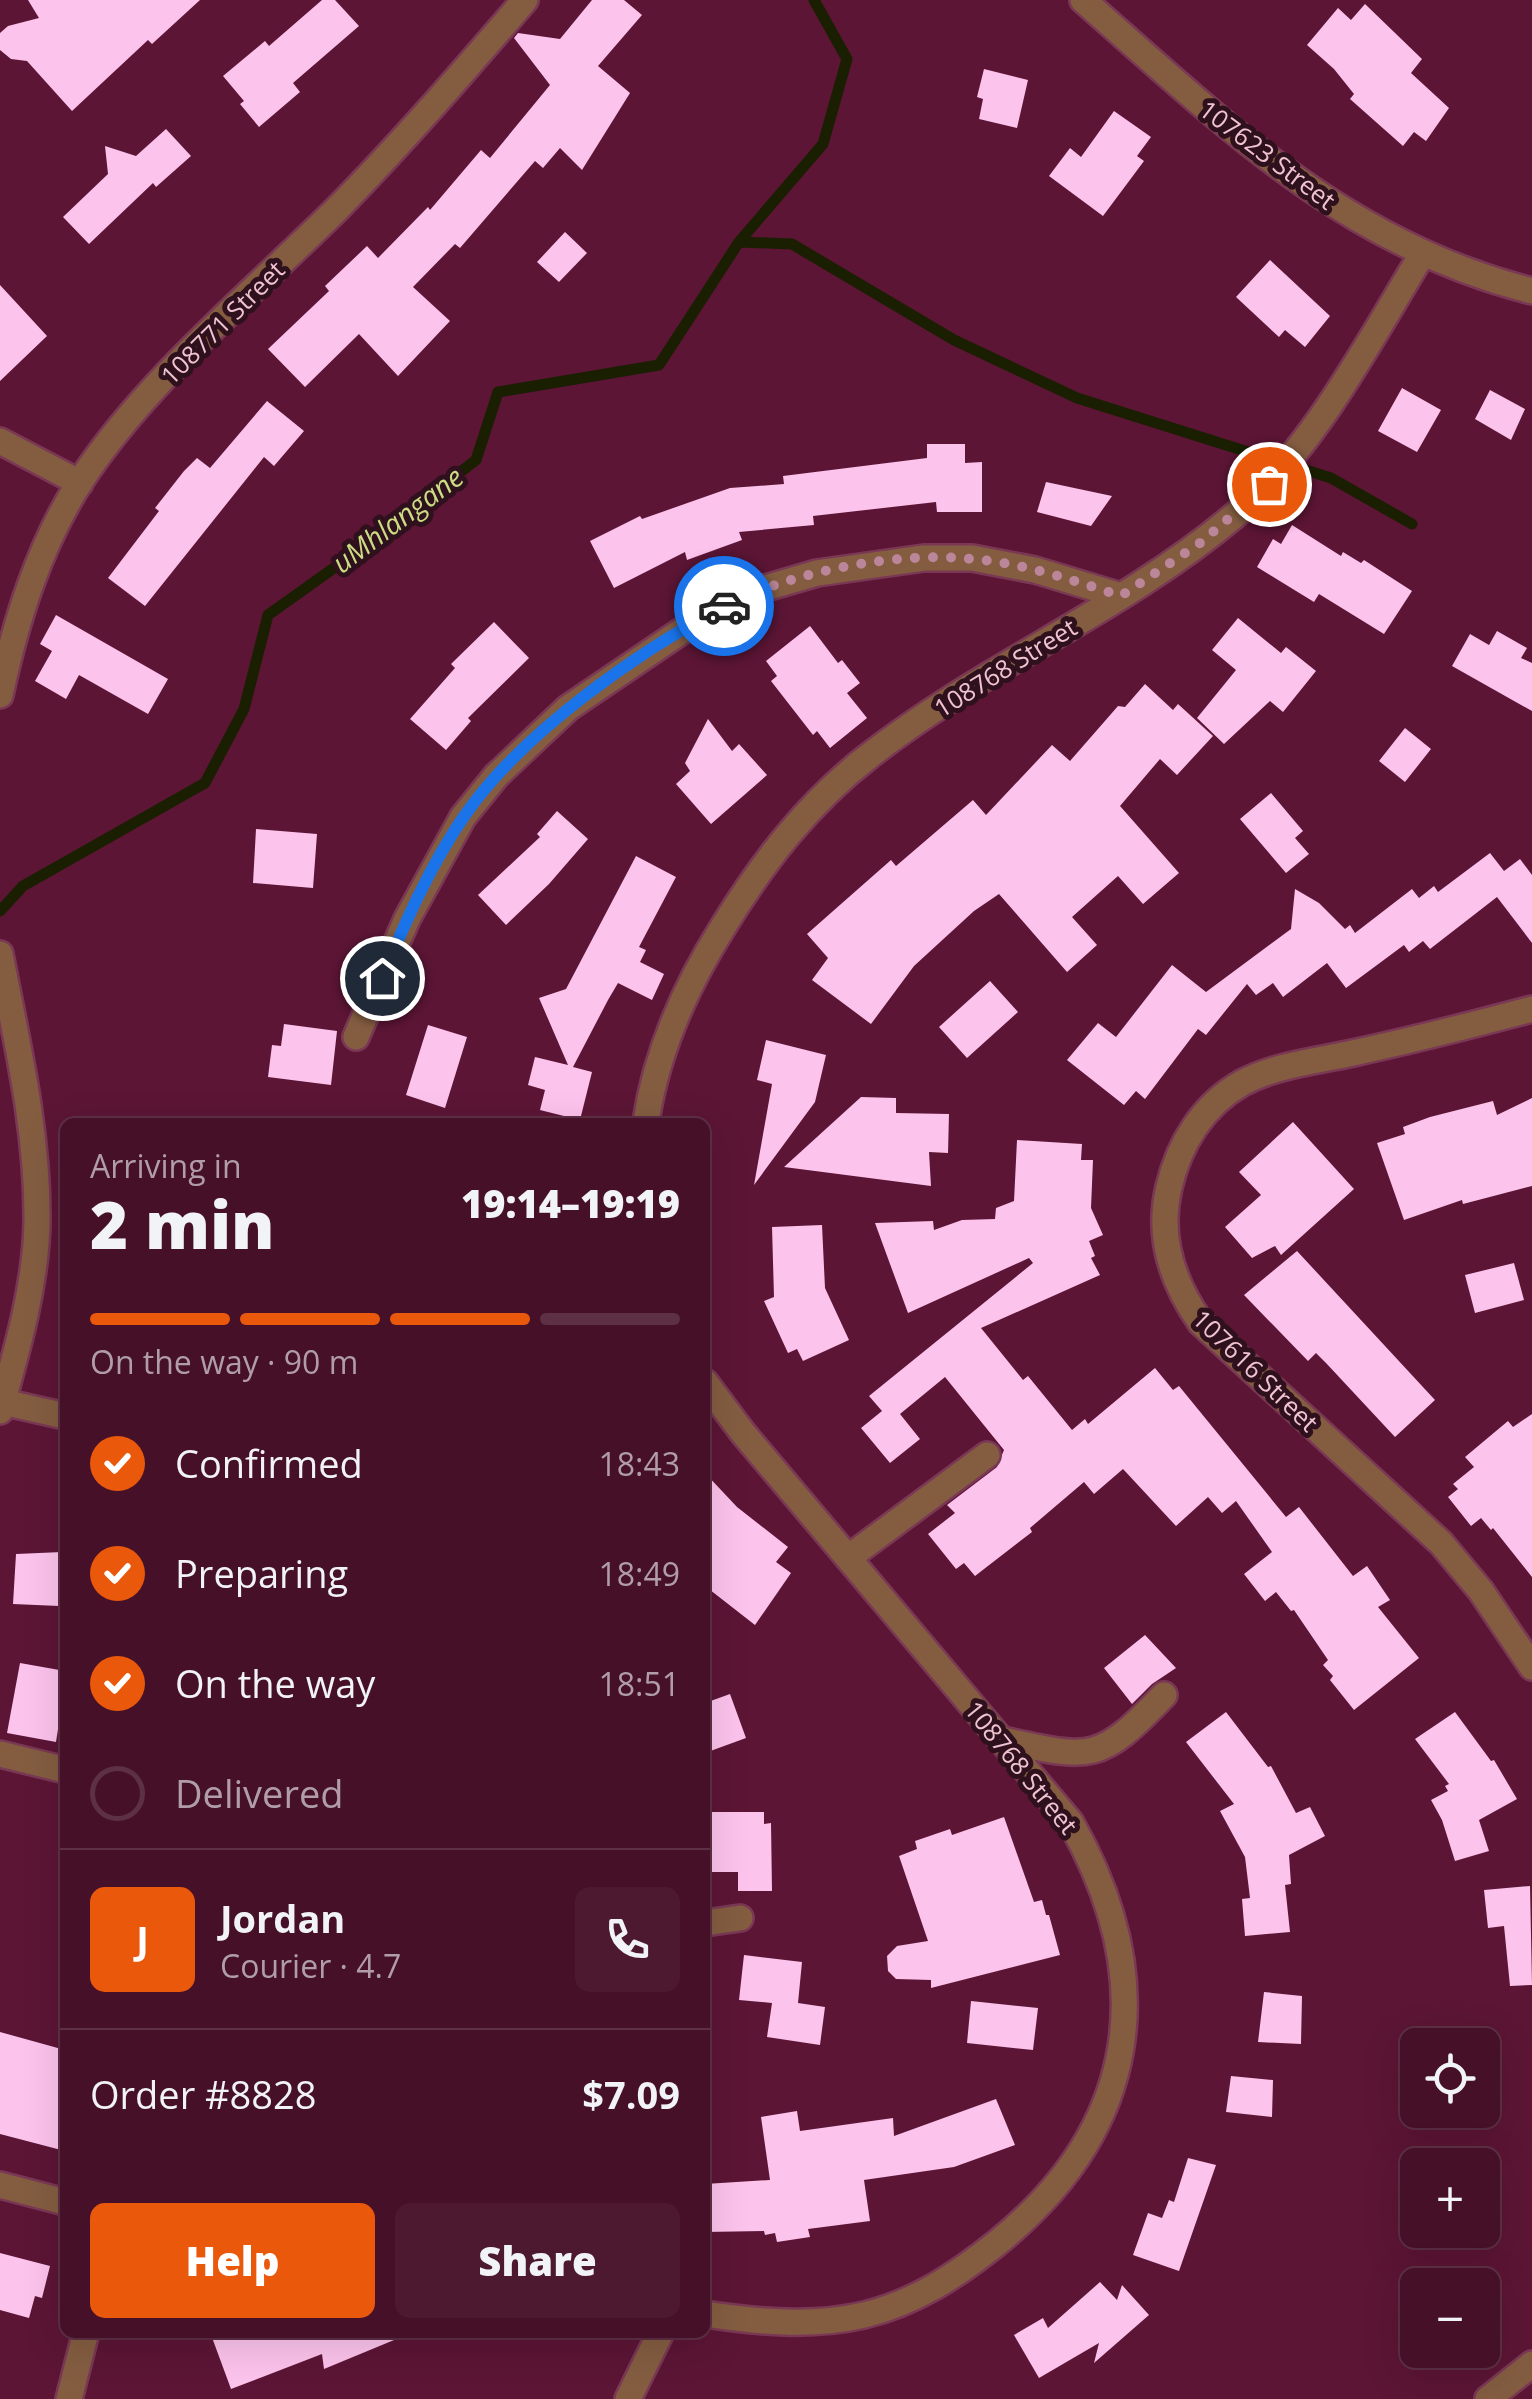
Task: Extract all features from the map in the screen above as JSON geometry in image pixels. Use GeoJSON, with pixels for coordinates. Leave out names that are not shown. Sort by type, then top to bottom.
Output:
{"type":"FeatureCollection","features":[{"type":"Feature","properties":{"kind":"street","name":"108771 Street"},"geometry":{"type":"LineString","coordinates":[[0,695],[31,581],[80,483],[151,393],[402,141],[524,0]]}},
{"type":"Feature","properties":{"kind":"street","name":"107623 Street"},"geometry":{"type":"LineString","coordinates":[[1083,0],[1280,168],[1340,210],[1423,253],[1532,291]]}},
{"type":"Feature","properties":{"kind":"street","name":"108768 Street"},"geometry":{"type":"LineString","coordinates":[[647,1118],[655,1077],[687,990],[742,895],[796,823],[869,756],[1200,543],[1269,484],[1306,436],[1423,253]]}},
{"type":"Feature","properties":{"kind":"street"},"geometry":{"type":"LineString","coordinates":[[0,441],[80,483]]}},
{"type":"Feature","properties":{"kind":"street"},"geometry":{"type":"LineString","coordinates":[[356,1038],[407,919],[464,817],[496,776],[568,708],[694,622],[762,589],[817,573],[924,558],[972,558],[1035,570],[1121,596]]}},
{"type":"Feature","properties":{"kind":"street"},"geometry":{"type":"LineString","coordinates":[[0,954],[35,1150],[37,1225],[30,1284],[1,1406],[60,1415]]}},
{"type":"Feature","properties":{"kind":"street","name":"107616 Street"},"geometry":{"type":"LineString","coordinates":[[1532,1010],[1279,1069],[1242,1084],[1199,1120],[1185,1140],[1171,1178],[1164,1222],[1176,1282],[1201,1324],[1442,1543],[1482,1591],[1532,1667]]}},
{"type":"Feature","properties":{"kind":"street","name":"108768 Street"},"geometry":{"type":"LineString","coordinates":[[710,1389],[743,1433],[1050,1795],[1088,1852],[1110,1910],[1124,1978],[1122,2034],[1110,2094],[1094,2133],[1068,2174],[1030,2215],[980,2257],[912,2299],[864,2314],[775,2322],[710,2315]]}},
{"type":"Feature","properties":{"kind":"street"},"geometry":{"type":"LineString","coordinates":[[848,1558],[987,1456]]}},
{"type":"Feature","properties":{"kind":"street"},"geometry":{"type":"LineString","coordinates":[[1003,1740],[1082,1754],[1126,1734],[1164,1695]]}},
{"type":"Feature","properties":{"kind":"street"},"geometry":{"type":"LineString","coordinates":[[0,1754],[60,1769]]}},
{"type":"Feature","properties":{"kind":"street"},"geometry":{"type":"LineString","coordinates":[[710,1922],[740,1918]]}},
{"type":"Feature","properties":{"kind":"street"},"geometry":{"type":"LineString","coordinates":[[0,2185],[60,2201]]}},
{"type":"Feature","properties":{"kind":"street"},"geometry":{"type":"LineString","coordinates":[[68,2399],[84,2338]]}},
{"type":"Feature","properties":{"kind":"street"},"geometry":{"type":"LineString","coordinates":[[628,2399],[658,2338]]}},
{"type":"Feature","properties":{"kind":"street"},"geometry":{"type":"LineString","coordinates":[[1488,2399],[1532,2364]]}},
{"type":"Feature","properties":{"kind":"building"},"geometry":{"type":"Polygon","coordinates":[[[28,0],[200,0],[152,44],[148,40],[72,111],[27,61],[11,59],[0,50],[0,33],[8,26],[39,18],[28,0]]]}},
{"type":"Feature","properties":{"kind":"building"},"geometry":{"type":"Polygon","coordinates":[[[322,0],[335,0],[359,26],[293,83],[300,92],[259,127],[223,76],[265,41],[269,46],[322,0]]]}},
{"type":"Feature","properties":{"kind":"building"},"geometry":{"type":"Polygon","coordinates":[[[592,0],[624,0],[642,15],[598,66],[630,93],[582,170],[560,148],[543,168],[535,161],[460,248],[455,244],[413,287],[450,321],[398,376],[359,334],[305,387],[268,349],[329,291],[325,286],[367,246],[378,258],[428,207],[430,210],[481,150],[490,158],[550,85],[514,38],[518,33],[560,39],[592,0]]]}},
{"type":"Feature","properties":{"kind":"building"},"geometry":{"type":"Polygon","coordinates":[[[1365,4],[1422,59],[1411,73],[1449,108],[1426,141],[1414,132],[1403,146],[1350,99],[1354,94],[1307,45],[1338,8],[1351,20],[1365,4]]]}},
{"type":"Feature","properties":{"kind":"building"},"geometry":{"type":"Polygon","coordinates":[[[984,69],[1028,80],[1017,128],[979,119],[983,99],[977,97],[984,69]]]}},
{"type":"Feature","properties":{"kind":"building"},"geometry":{"type":"Polygon","coordinates":[[[1114,111],[1151,137],[1137,156],[1144,161],[1103,216],[1049,176],[1070,148],[1081,157],[1114,111]]]}},
{"type":"Feature","properties":{"kind":"building"},"geometry":{"type":"Polygon","coordinates":[[[166,129],[191,156],[156,187],[153,183],[89,244],[63,217],[108,174],[105,146],[136,156],[166,129]]]}},
{"type":"Feature","properties":{"kind":"building"},"geometry":{"type":"Polygon","coordinates":[[[565,232],[587,253],[559,282],[537,262],[565,232]]]}},
{"type":"Feature","properties":{"kind":"building"},"geometry":{"type":"Polygon","coordinates":[[[1270,260],[1330,316],[1305,347],[1285,330],[1279,337],[1236,297],[1270,260]]]}},
{"type":"Feature","properties":{"kind":"building"},"geometry":{"type":"Polygon","coordinates":[[[0,285],[47,336],[0,381],[0,285]]]}},
{"type":"Feature","properties":{"kind":"building"},"geometry":{"type":"Polygon","coordinates":[[[1402,388],[1441,410],[1417,452],[1378,431],[1402,388]]]}},
{"type":"Feature","properties":{"kind":"building"},"geometry":{"type":"Polygon","coordinates":[[[1490,390],[1525,409],[1511,440],[1475,419],[1490,390]]]}},
{"type":"Feature","properties":{"kind":"building"},"geometry":{"type":"Polygon","coordinates":[[[267,401],[304,431],[274,466],[264,457],[145,606],[108,578],[184,471],[197,458],[210,468],[267,401]]]}},
{"type":"Feature","properties":{"kind":"building"},"geometry":{"type":"Polygon","coordinates":[[[927,444],[965,444],[965,463],[982,462],[982,512],[937,512],[936,502],[813,516],[814,525],[739,532],[742,540],[687,560],[685,552],[614,588],[590,541],[640,516],[642,519],[730,488],[784,484],[783,476],[927,458],[927,444]]]}},
{"type":"Feature","properties":{"kind":"building"},"geometry":{"type":"Polygon","coordinates":[[[1046,482],[1112,496],[1091,526],[1037,512],[1046,482]]]}},
{"type":"Feature","properties":{"kind":"building"},"geometry":{"type":"Polygon","coordinates":[[[1292,525],[1341,556],[1343,552],[1361,563],[1364,560],[1412,591],[1384,634],[1319,594],[1314,602],[1257,567],[1273,539],[1281,544],[1292,525]]]}},
{"type":"Feature","properties":{"kind":"building"},"geometry":{"type":"Polygon","coordinates":[[[56,615],[168,679],[148,714],[79,675],[66,699],[35,681],[52,651],[40,644],[56,615]]]}},
{"type":"Feature","properties":{"kind":"building"},"geometry":{"type":"Polygon","coordinates":[[[1238,618],[1281,653],[1286,647],[1316,671],[1283,712],[1270,701],[1224,744],[1197,718],[1236,670],[1212,650],[1238,618]]]}},
{"type":"Feature","properties":{"kind":"building"},"geometry":{"type":"Polygon","coordinates":[[[494,622],[529,658],[468,718],[471,721],[446,750],[410,719],[455,668],[451,664],[494,622]]]}},
{"type":"Feature","properties":{"kind":"building"},"geometry":{"type":"Polygon","coordinates":[[[810,626],[838,663],[842,660],[860,683],[847,693],[867,718],[830,748],[817,731],[813,735],[771,681],[777,676],[766,661],[810,626]]]}},
{"type":"Feature","properties":{"kind":"building"},"geometry":{"type":"Polygon","coordinates":[[[1497,631],[1527,648],[1521,658],[1532,663],[1532,711],[1452,666],[1470,634],[1489,645],[1497,631]]]}},
{"type":"Feature","properties":{"kind":"building"},"geometry":{"type":"Polygon","coordinates":[[[1145,684],[1173,710],[1178,704],[1213,736],[1177,775],[1160,759],[1120,806],[1179,873],[1143,904],[1118,876],[1072,917],[1097,945],[1067,972],[999,894],[974,911],[914,966],[871,1024],[812,980],[828,958],[807,934],[891,860],[896,866],[973,800],[986,815],[1052,745],[1070,761],[1118,706],[1125,707],[1145,684]]]}},
{"type":"Feature","properties":{"kind":"building"},"geometry":{"type":"Polygon","coordinates":[[[708,719],[732,751],[739,744],[767,775],[711,824],[676,784],[690,771],[685,763],[708,719]]]}},
{"type":"Feature","properties":{"kind":"building"},"geometry":{"type":"Polygon","coordinates":[[[1405,728],[1431,749],[1405,782],[1379,761],[1405,728]]]}},
{"type":"Feature","properties":{"kind":"building"},"geometry":{"type":"Polygon","coordinates":[[[1271,793],[1303,831],[1295,838],[1309,854],[1286,873],[1240,819],[1271,793]]]}},
{"type":"Feature","properties":{"kind":"building"},"geometry":{"type":"Polygon","coordinates":[[[557,811],[588,839],[506,925],[478,895],[540,837],[537,834],[557,811]]]}},
{"type":"Feature","properties":{"kind":"building"},"geometry":{"type":"Polygon","coordinates":[[[256,829],[317,834],[313,888],[253,883],[256,829]]]}},
{"type":"Feature","properties":{"kind":"building"},"geometry":{"type":"Polygon","coordinates":[[[1490,853],[1504,871],[1520,859],[1532,875],[1532,943],[1497,897],[1430,949],[1423,941],[1409,952],[1404,945],[1346,988],[1327,963],[1283,997],[1273,983],[1256,995],[1247,984],[1206,1035],[1198,1029],[1145,1099],[1136,1091],[1124,1105],[1067,1060],[1098,1023],[1116,1037],[1172,965],[1206,992],[1291,929],[1295,889],[1319,903],[1345,929],[1350,925],[1355,933],[1412,889],[1419,898],[1434,886],[1438,892],[1490,853]]]}},
{"type":"Feature","properties":{"kind":"building"},"geometry":{"type":"Polygon","coordinates":[[[636,856],[676,877],[639,947],[646,950],[640,962],[664,974],[652,1000],[618,983],[573,1067],[592,1072],[580,1118],[540,1110],[545,1090],[528,1085],[535,1057],[568,1065],[539,998],[566,989],[636,856]]]}},
{"type":"Feature","properties":{"kind":"building"},"geometry":{"type":"Polygon","coordinates":[[[990,981],[1018,1012],[967,1058],[939,1027],[990,981]]]}},
{"type":"Feature","properties":{"kind":"building"},"geometry":{"type":"Polygon","coordinates":[[[284,1024],[337,1031],[331,1085],[268,1077],[272,1045],[281,1046],[284,1024]]]}},
{"type":"Feature","properties":{"kind":"building"},"geometry":{"type":"Polygon","coordinates":[[[428,1025],[467,1037],[445,1108],[406,1095],[428,1025]]]}},
{"type":"Feature","properties":{"kind":"building"},"geometry":{"type":"Polygon","coordinates":[[[766,1040],[826,1055],[815,1102],[754,1185],[772,1084],[757,1080],[766,1040]]]}},
{"type":"Feature","properties":{"kind":"building"},"geometry":{"type":"Polygon","coordinates":[[[861,1097],[896,1098],[896,1113],[949,1114],[948,1153],[929,1152],[931,1186],[784,1167],[861,1097]]]}},
{"type":"Feature","properties":{"kind":"building"},"geometry":{"type":"Polygon","coordinates":[[[1532,1098],[1532,1186],[1463,1204],[1462,1200],[1404,1220],[1377,1143],[1405,1134],[1403,1127],[1430,1117],[1493,1101],[1497,1115],[1532,1098]]]}},
{"type":"Feature","properties":{"kind":"building"},"geometry":{"type":"Polygon","coordinates":[[[1293,1122],[1354,1189],[1281,1255],[1275,1246],[1252,1258],[1225,1227],[1261,1195],[1239,1172],[1293,1122]]]}},
{"type":"Feature","properties":{"kind":"building"},"geometry":{"type":"Polygon","coordinates":[[[1017,1140],[1082,1144],[1081,1160],[1093,1160],[1091,1208],[1103,1235],[1089,1241],[1095,1256],[1091,1258],[1100,1275],[981,1328],[1023,1380],[1028,1376],[1072,1430],[1085,1419],[1088,1424],[1155,1368],[1173,1390],[1179,1386],[1286,1517],[1299,1507],[1353,1576],[1367,1566],[1390,1600],[1378,1607],[1419,1658],[1354,1710],[1330,1680],[1333,1676],[1323,1665],[1328,1660],[1294,1610],[1276,1592],[1265,1601],[1244,1574],[1272,1552],[1236,1501],[1222,1513],[1208,1497],[1176,1526],[1123,1469],[1094,1494],[1084,1482],[1030,1528],[1032,1532],[975,1576],[964,1563],[956,1569],[928,1534],[955,1513],[947,1505],[997,1467],[1004,1450],[945,1377],[900,1414],[920,1439],[890,1463],[861,1428],[882,1411],[869,1396],[1033,1263],[1029,1258],[908,1313],[875,1223],[933,1221],[934,1230],[962,1220],[995,1219],[996,1208],[1014,1201],[1017,1140]]]}},
{"type":"Feature","properties":{"kind":"building"},"geometry":{"type":"Polygon","coordinates":[[[822,1225],[825,1288],[849,1340],[803,1361],[797,1349],[788,1353],[764,1301],[774,1297],[772,1227],[822,1225]]]}},
{"type":"Feature","properties":{"kind":"building"},"geometry":{"type":"Polygon","coordinates":[[[1297,1251],[1435,1400],[1395,1437],[1316,1353],[1308,1361],[1244,1295],[1297,1251]]]}},
{"type":"Feature","properties":{"kind":"building"},"geometry":{"type":"Polygon","coordinates":[[[1514,1263],[1524,1300],[1475,1313],[1465,1275],[1514,1263]]]}},
{"type":"Feature","properties":{"kind":"building"},"geometry":{"type":"Polygon","coordinates":[[[1532,1414],[1532,1577],[1493,1528],[1481,1518],[1471,1526],[1448,1497],[1458,1489],[1453,1484],[1474,1467],[1465,1457],[1508,1421],[1513,1427],[1532,1414]]]}},
{"type":"Feature","properties":{"kind":"building"},"geometry":{"type":"Polygon","coordinates":[[[710,1478],[737,1507],[788,1547],[776,1562],[791,1573],[755,1625],[710,1590],[710,1478]]]}},
{"type":"Feature","properties":{"kind":"building"},"geometry":{"type":"Polygon","coordinates":[[[60,1552],[59,1606],[13,1604],[16,1554],[60,1552]]]}},
{"type":"Feature","properties":{"kind":"building"},"geometry":{"type":"Polygon","coordinates":[[[1145,1635],[1176,1668],[1132,1704],[1104,1668],[1145,1635]]]}},
{"type":"Feature","properties":{"kind":"building"},"geometry":{"type":"Polygon","coordinates":[[[20,1663],[60,1670],[56,1742],[7,1733],[20,1663]]]}},
{"type":"Feature","properties":{"kind":"building"},"geometry":{"type":"Polygon","coordinates":[[[730,1694],[746,1738],[710,1751],[710,1701],[730,1694]]]}},
{"type":"Feature","properties":{"kind":"building"},"geometry":{"type":"Polygon","coordinates":[[[1226,1712],[1271,1766],[1296,1813],[1310,1807],[1325,1836],[1289,1855],[1291,1884],[1285,1885],[1290,1932],[1245,1936],[1242,1899],[1250,1898],[1245,1857],[1220,1811],[1234,1804],[1186,1742],[1226,1712]]]}},
{"type":"Feature","properties":{"kind":"building"},"geometry":{"type":"Polygon","coordinates":[[[1455,1712],[1494,1760],[1517,1799],[1479,1820],[1489,1851],[1455,1861],[1431,1800],[1448,1791],[1445,1786],[1449,1784],[1415,1739],[1455,1712]]]}},
{"type":"Feature","properties":{"kind":"building"},"geometry":{"type":"Polygon","coordinates":[[[710,1812],[764,1812],[764,1824],[771,1823],[772,1891],[738,1891],[738,1872],[710,1872],[710,1812]]]}},
{"type":"Feature","properties":{"kind":"building"},"geometry":{"type":"Polygon","coordinates":[[[1004,1817],[1034,1902],[1042,1900],[1049,1915],[1060,1955],[931,1988],[931,1980],[896,1979],[888,1971],[887,1956],[897,1946],[928,1941],[899,1856],[917,1849],[915,1841],[950,1829],[952,1835],[1004,1817]]]}},
{"type":"Feature","properties":{"kind":"building"},"geometry":{"type":"Polygon","coordinates":[[[1530,1886],[1532,1985],[1510,1986],[1504,1926],[1488,1928],[1484,1890],[1530,1886]]]}},
{"type":"Feature","properties":{"kind":"building"},"geometry":{"type":"Polygon","coordinates":[[[744,1955],[802,1962],[798,2003],[825,2007],[820,2045],[767,2037],[772,2003],[739,2000],[744,1955]]]}},
{"type":"Feature","properties":{"kind":"building"},"geometry":{"type":"Polygon","coordinates":[[[1264,1992],[1302,1996],[1301,2044],[1258,2042],[1264,1992]]]}},
{"type":"Feature","properties":{"kind":"building"},"geometry":{"type":"Polygon","coordinates":[[[971,2001],[1038,2008],[1033,2050],[967,2043],[971,2001]]]}},
{"type":"Feature","properties":{"kind":"building"},"geometry":{"type":"Polygon","coordinates":[[[0,2032],[60,2049],[60,2150],[0,2134],[0,2032]]]}},
{"type":"Feature","properties":{"kind":"building"},"geometry":{"type":"Polygon","coordinates":[[[1231,2076],[1273,2080],[1272,2117],[1226,2112],[1231,2076]]]}},
{"type":"Feature","properties":{"kind":"building"},"geometry":{"type":"Polygon","coordinates":[[[996,2099],[1015,2145],[954,2167],[864,2180],[870,2221],[808,2229],[810,2237],[777,2242],[775,2233],[765,2235],[764,2231],[710,2232],[710,2184],[770,2180],[761,2117],[797,2111],[800,2131],[893,2118],[894,2136],[996,2099]]]}},
{"type":"Feature","properties":{"kind":"building"},"geometry":{"type":"Polygon","coordinates":[[[1188,2158],[1216,2165],[1179,2271],[1133,2255],[1148,2213],[1162,2218],[1169,2200],[1174,2202],[1188,2158]]]}},
{"type":"Feature","properties":{"kind":"building"},"geometry":{"type":"Polygon","coordinates":[[[0,2253],[50,2266],[42,2298],[35,2296],[29,2318],[0,2310],[0,2253]]]}},
{"type":"Feature","properties":{"kind":"building"},"geometry":{"type":"Polygon","coordinates":[[[1100,2282],[1117,2300],[1122,2285],[1149,2315],[1094,2363],[1099,2343],[1039,2378],[1014,2335],[1043,2318],[1048,2328],[1100,2282]]]}},
{"type":"Feature","properties":{"kind":"building"},"geometry":{"type":"Polygon","coordinates":[[[212,2338],[399,2338],[324,2369],[322,2354],[231,2389],[212,2338]]]}},
{"type":"Feature","properties":{"kind":"waterway","name":"uMhlangane"},"geometry":{"type":"LineString","coordinates":[[0,911],[23,886],[205,783],[244,709],[268,615],[476,460],[498,392],[659,365],[739,242],[823,144],[847,59],[814,0]]}},
{"type":"Feature","properties":{"kind":"waterway"},"geometry":{"type":"LineString","coordinates":[[739,242],[792,244],[954,340],[1077,398],[1331,478],[1412,524]]}},
{"type":"Feature","properties":{"kind":"way so far"},"geometry":{"type":"LineString","coordinates":[[724,606],[762,589],[817,573],[924,558],[972,558],[1035,570],[1121,596],[1200,543],[1269,484]]}},
{"type":"Feature","properties":{"kind":"route"},"geometry":{"type":"LineString","coordinates":[[382,978],[407,919],[464,817],[496,776],[568,708],[694,622],[724,606]]}}]}
